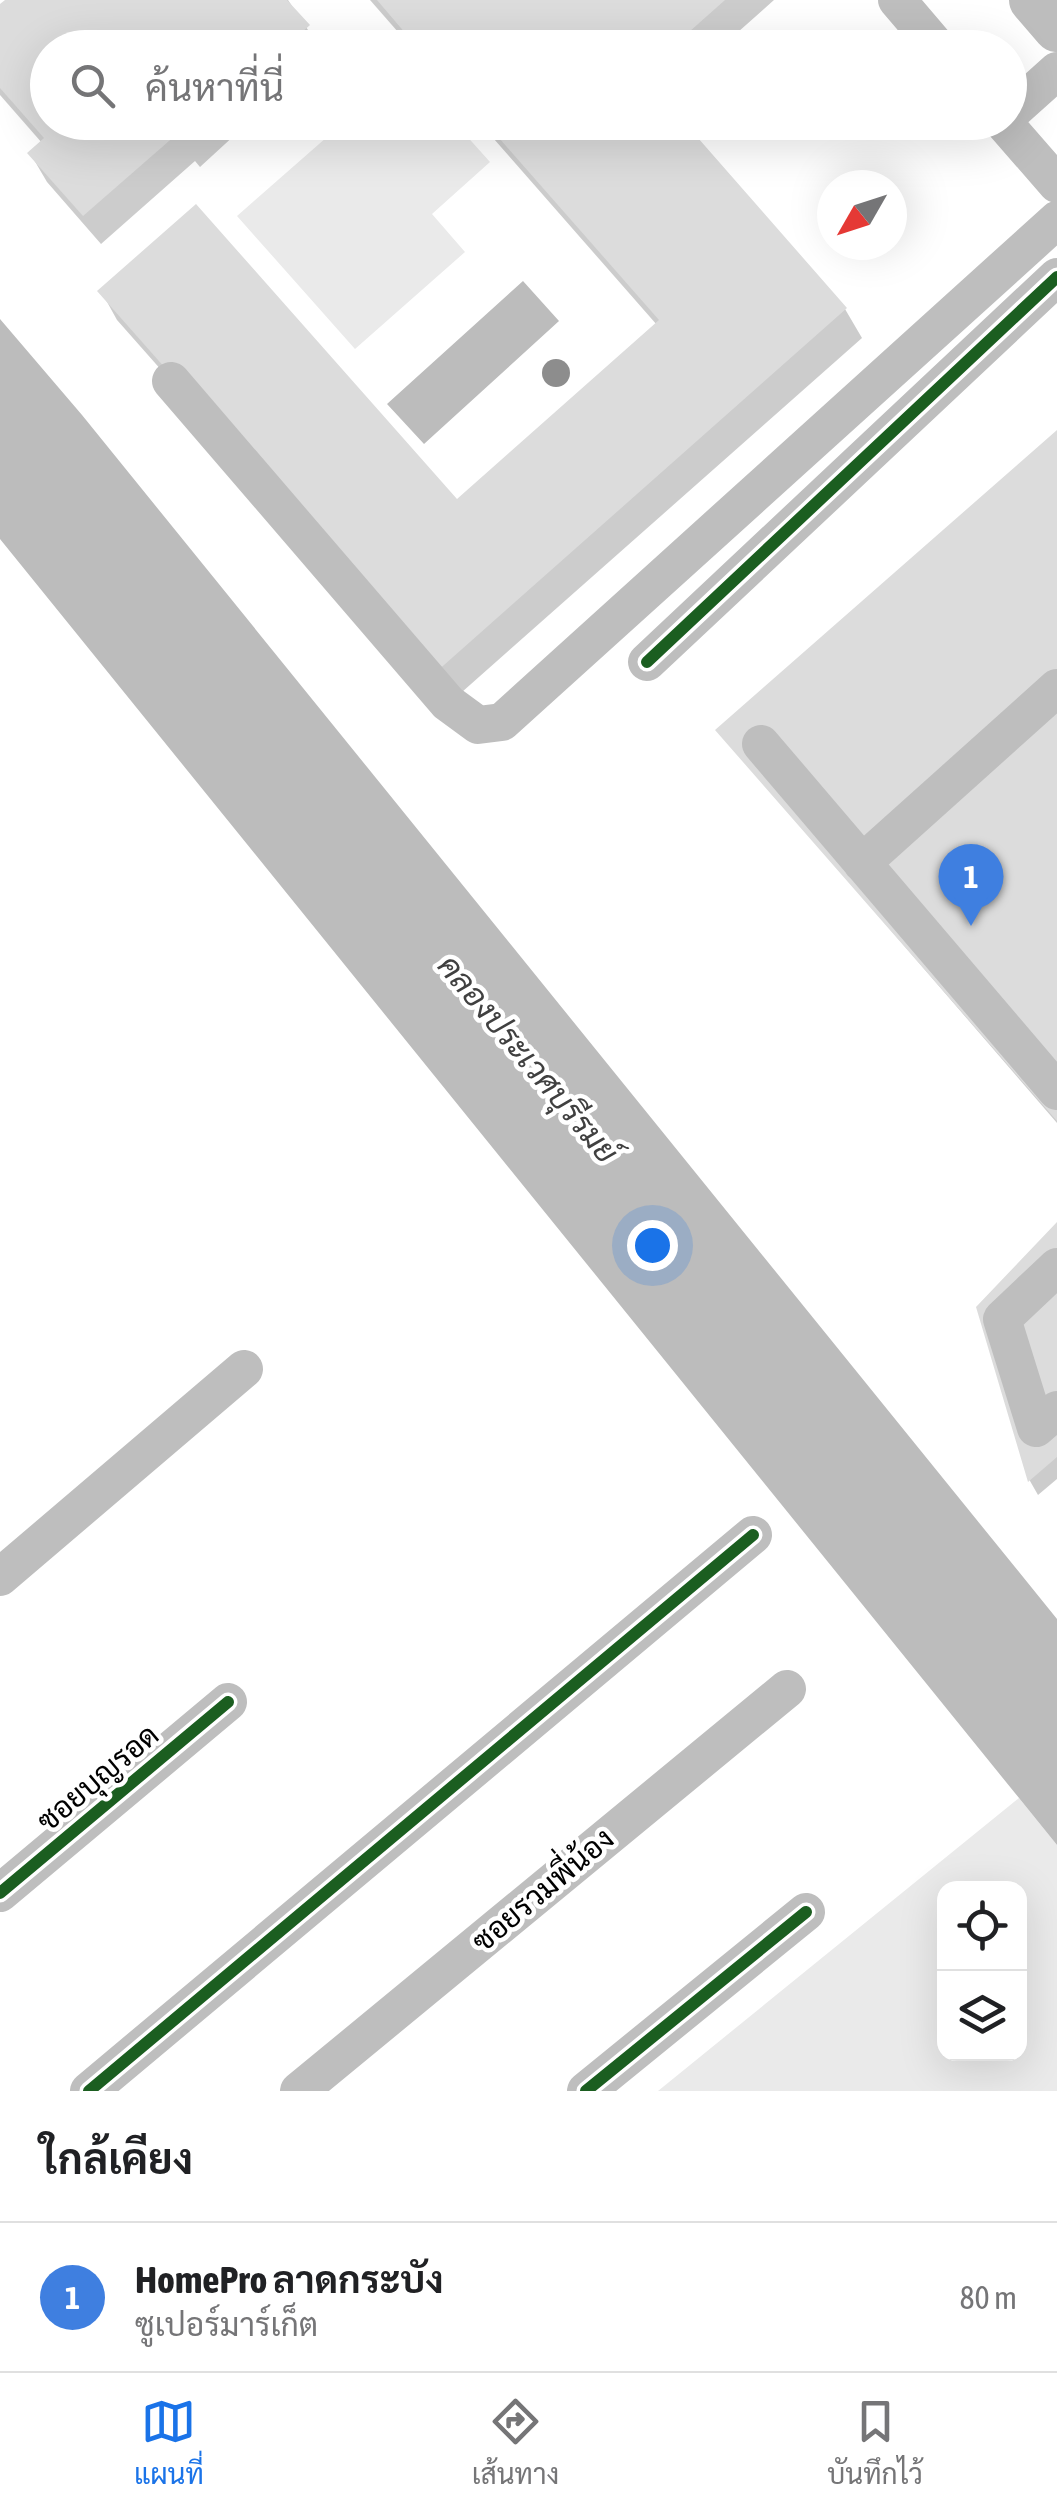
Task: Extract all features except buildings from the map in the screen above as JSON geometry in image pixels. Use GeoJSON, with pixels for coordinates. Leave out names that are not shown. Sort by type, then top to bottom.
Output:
{"type":"FeatureCollection","features":[{"type":"Feature","properties":{"kind":"main road"},"geometry":{"type":"LineString","coordinates":[[1032,0],[1057,28]]}},
{"type":"Feature","properties":{"kind":"street"},"geometry":{"type":"LineString","coordinates":[[897,0],[923,30]]}},
{"type":"Feature","properties":{"kind":"street"},"geometry":{"type":"LineString","coordinates":[[1027,98],[1057,71]]}},
{"type":"Feature","properties":{"kind":"street"},"geometry":{"type":"LineString","coordinates":[[1019,140],[1057,184]]}},
{"type":"Feature","properties":{"kind":"street"},"geometry":{"type":"LineString","coordinates":[[171,381],[448,703],[478,725],[502,722],[1057,220]]}},
{"type":"Feature","properties":{"kind":"street"},"geometry":{"type":"LineString","coordinates":[[647,662],[1057,277]]}},
{"type":"Feature","properties":{"kind":"street"},"geometry":{"type":"LineString","coordinates":[[862,863],[1057,688]]}},
{"type":"Feature","properties":{"kind":"street"},"geometry":{"type":"LineString","coordinates":[[761,744],[1057,1091]]}},
{"type":"Feature","properties":{"kind":"street"},"geometry":{"type":"LineString","coordinates":[[1057,1267],[1002,1319],[1036,1428],[1057,1410]]}},
{"type":"Feature","properties":{"kind":"street"},"geometry":{"type":"LineString","coordinates":[[0,1576],[244,1369]]}},
{"type":"Feature","properties":{"kind":"street"},"geometry":{"type":"LineString","coordinates":[[89,2091],[754,1535]]}},
{"type":"Feature","properties":{"kind":"street","name":"ซอยรวมพี่น้อง"},"geometry":{"type":"LineString","coordinates":[[299,2091],[787,1688]]}},
{"type":"Feature","properties":{"kind":"street","name":"ซอยบุญรอด"},"geometry":{"type":"LineString","coordinates":[[0,1893],[228,1702]]}},
{"type":"Feature","properties":{"kind":"street"},"geometry":{"type":"LineString","coordinates":[[586,2091],[806,1912]]}},
{"type":"Feature","properties":{"kind":"shaded area"},"geometry":{"type":"Polygon","coordinates":[[[324,140],[470,140],[490,162],[432,214],[465,252],[355,349],[237,216],[324,140]]]}},
{"type":"Feature","properties":{"kind":"shaded area"},"geometry":{"type":"Polygon","coordinates":[[[1019,1798],[1057,1845],[1057,2091],[658,2091],[1019,1798]]]}},
{"type":"Feature","properties":{"kind":"water"},"geometry":{"type":"Polygon","coordinates":[[[523,281],[559,321],[424,444],[387,404],[523,281]]]}},
{"type":"Feature","properties":{"kind":"water","name":"คลองประเวศบุรีรมย์"},"geometry":{"type":"Polygon","coordinates":[[[0,319],[82,415],[1057,1619],[1057,1845],[0,539],[0,319]]]}},
{"type":"Feature","properties":{"kind":"cycle path"},"geometry":{"type":"LineString","coordinates":[[647,662],[1057,277]]}},
{"type":"Feature","properties":{"kind":"cycle path"},"geometry":{"type":"LineString","coordinates":[[89,2091],[753,1535]]}},
{"type":"Feature","properties":{"kind":"cycle path"},"geometry":{"type":"LineString","coordinates":[[0,1893],[228,1702]]}},
{"type":"Feature","properties":{"kind":"cycle path"},"geometry":{"type":"LineString","coordinates":[[586,2091],[806,1912]]}},
{"type":"Feature","properties":{"kind":"place","name":"HomePro ลาดกระบัง"},"geometry":{"type":"Point","coordinates":[971,926]}}]}
